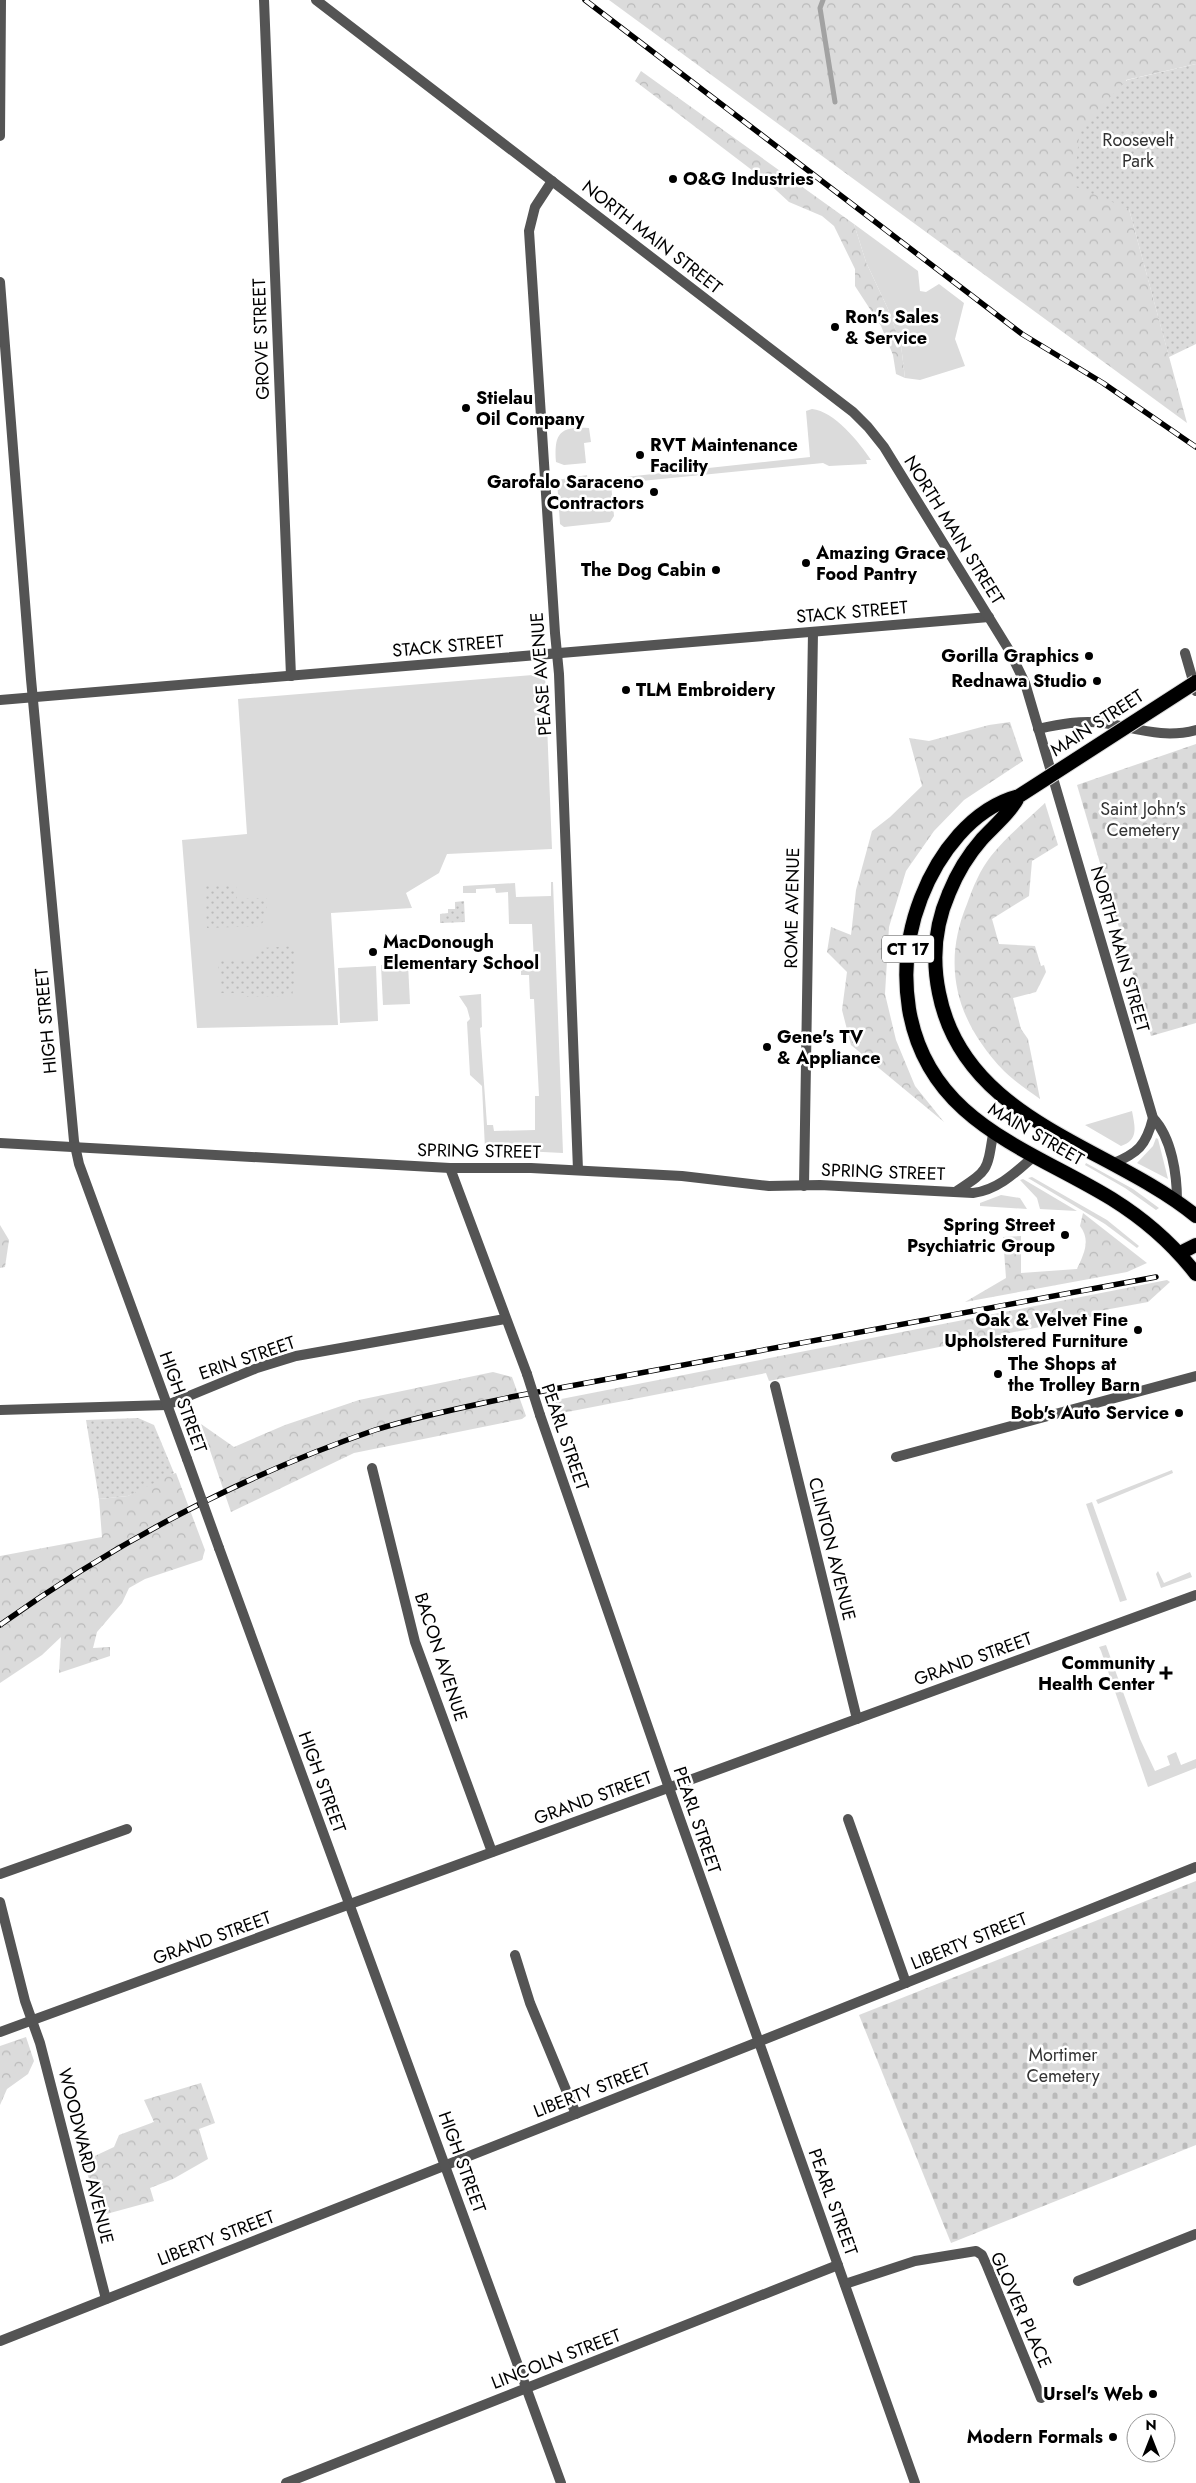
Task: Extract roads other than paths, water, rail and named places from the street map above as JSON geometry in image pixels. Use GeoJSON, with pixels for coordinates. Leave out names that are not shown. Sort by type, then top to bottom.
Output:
{"type":"FeatureCollection","features":[{"type":"Feature","properties":{"kind":"highway","name":"MAIN STREET"},"geometry":{"type":"LineString","coordinates":[[1196,682],[1019,796],[1000,802],[985,811],[966,828],[943,857],[930,878],[916,912],[906,963],[910,1014],[923,1055],[954,1100],[974,1120],[993,1134],[1122,1205],[1148,1224],[1181,1255],[1196,1274]]}},
{"type":"Feature","properties":{"kind":"highway","name":"MAIN STREET"},"geometry":{"type":"LineString","coordinates":[[1019,796],[1009,811],[973,851],[948,894],[941,917],[936,946],[936,976],[942,1008],[961,1050],[996,1091],[1042,1125],[1177,1201],[1196,1216]]}},
{"type":"Feature","properties":{"kind":"highway"},"geometry":{"type":"LineString","coordinates":[[1181,1255],[1196,1245]]}},
{"type":"Feature","properties":{"kind":"street"},"geometry":{"type":"LineString","coordinates":[[0,136],[1,0]]}},
{"type":"Feature","properties":{"kind":"street","name":"GROVE STREET"},"geometry":{"type":"LineString","coordinates":[[264,0],[291,676]]}},
{"type":"Feature","properties":{"kind":"street","name":"NORTH MAIN STREET"},"geometry":{"type":"LineString","coordinates":[[316,0],[853,412],[884,447],[1018,666],[1153,1118],[1164,1136],[1175,1170],[1177,1201]]}},
{"type":"Feature","properties":{"kind":"street","name":"PEASE AVENUE"},"geometry":{"type":"LineString","coordinates":[[552,181],[535,207],[529,231],[556,653],[559,674],[578,1170]]}},
{"type":"Feature","properties":{"kind":"street","name":"HIGH STREET"},"geometry":{"type":"LineString","coordinates":[[0,282],[33,698],[79,1164],[561,2483]]}},
{"type":"Feature","properties":{"kind":"street","name":"STACK STREET"},"geometry":{"type":"LineString","coordinates":[[0,700],[989,617]]}},
{"type":"Feature","properties":{"kind":"street","name":"ROME AVENUE"},"geometry":{"type":"LineString","coordinates":[[804,1186],[812,632]]}},
{"type":"Feature","properties":{"kind":"street"},"geometry":{"type":"LineString","coordinates":[[1185,653],[1196,691]]}},
{"type":"Feature","properties":{"kind":"street"},"geometry":{"type":"LineString","coordinates":[[1038,729],[1080,721],[1103,723],[1162,734],[1180,734],[1196,730]]}},
{"type":"Feature","properties":{"kind":"street"},"geometry":{"type":"LineString","coordinates":[[1112,1164],[1130,1156],[1140,1148],[1146,1140],[1153,1118]]}},
{"type":"Feature","properties":{"kind":"street","name":"SPRING STREET"},"geometry":{"type":"LineString","coordinates":[[957,1191],[976,1180],[988,1166],[993,1134]]}},
{"type":"Feature","properties":{"kind":"street","name":"SPRING STREET"},"geometry":{"type":"LineString","coordinates":[[0,1144],[450,1168],[578,1170],[682,1176],[752,1185],[973,1192],[988,1190],[1016,1173],[1034,1156]]}},
{"type":"Feature","properties":{"kind":"street","name":"PEARL STREET"},"geometry":{"type":"LineString","coordinates":[[450,1168],[504,1319],[526,1374],[758,2042],[915,2483]]}},
{"type":"Feature","properties":{"kind":"street","name":"ERIN STREET"},"geometry":{"type":"LineString","coordinates":[[0,1410],[167,1406],[257,1368],[296,1356],[504,1319]]}},
{"type":"Feature","properties":{"kind":"street"},"geometry":{"type":"LineString","coordinates":[[896,1457],[1196,1376]]}},
{"type":"Feature","properties":{"kind":"street","name":"CLINTON AVENUE"},"geometry":{"type":"LineString","coordinates":[[775,1386],[857,1719]]}},
{"type":"Feature","properties":{"kind":"street","name":"BACON AVENUE"},"geometry":{"type":"LineString","coordinates":[[372,1468],[415,1642],[492,1852]]}},
{"type":"Feature","properties":{"kind":"street","name":"GRAND STREET"},"geometry":{"type":"LineString","coordinates":[[0,2032],[1196,1595]]}},
{"type":"Feature","properties":{"kind":"street"},"geometry":{"type":"LineString","coordinates":[[848,1820],[906,1983]]}},
{"type":"Feature","properties":{"kind":"street"},"geometry":{"type":"LineString","coordinates":[[0,1874],[128,1829]]}},
{"type":"Feature","properties":{"kind":"street","name":"LIBERTY STREET"},"geometry":{"type":"LineString","coordinates":[[0,2341],[1196,1867]]}},
{"type":"Feature","properties":{"kind":"street","name":"WOODWARD AVENUE"},"geometry":{"type":"LineString","coordinates":[[0,1902],[42,2052],[106,2299]]}},
{"type":"Feature","properties":{"kind":"street"},"geometry":{"type":"LineString","coordinates":[[515,1955],[530,2003],[576,2114]]}},
{"type":"Feature","properties":{"kind":"street"},"geometry":{"type":"LineString","coordinates":[[1078,2281],[1196,2234]]}},
{"type":"Feature","properties":{"kind":"street","name":"GLOVER PLACE"},"geometry":{"type":"LineString","coordinates":[[844,2284],[915,2261],[976,2251],[982,2255],[987,2266],[1041,2398]]}},
{"type":"Feature","properties":{"kind":"street","name":"LINCOLN STREET"},"geometry":{"type":"LineString","coordinates":[[286,2483],[838,2265]]}},
{"type":"Feature","properties":{"kind":"waterway"},"geometry":{"type":"LineString","coordinates":[[823,0],[820,8],[835,102]]}},
{"type":"Feature","properties":{"kind":"railway"},"geometry":{"type":"LineString","coordinates":[[585,0],[1022,334],[1103,383],[1196,447]]}},
{"type":"Feature","properties":{"kind":"railway"},"geometry":{"type":"LineString","coordinates":[[0,1625],[88,1566],[180,1514],[276,1468],[375,1430],[511,1397],[1156,1277]]}},
{"type":"Feature","properties":{"kind":"place","name":"O&G Industries"},"geometry":{"type":"Point","coordinates":[673,179]}},
{"type":"Feature","properties":{"kind":"place","name":"Ron's Sales & Service"},"geometry":{"type":"Point","coordinates":[835,327]}},
{"type":"Feature","properties":{"kind":"place","name":"Stielau Oil Company"},"geometry":{"type":"Point","coordinates":[466,408]}},
{"type":"Feature","properties":{"kind":"place","name":"RVT Maintenance Facility"},"geometry":{"type":"Point","coordinates":[640,455]}},
{"type":"Feature","properties":{"kind":"place","name":"Garofalo Saraceno Contractors"},"geometry":{"type":"Point","coordinates":[654,492]}},
{"type":"Feature","properties":{"kind":"place","name":"Amazing Grace Food Pantry"},"geometry":{"type":"Point","coordinates":[806,563]}},
{"type":"Feature","properties":{"kind":"place","name":"The Dog Cabin"},"geometry":{"type":"Point","coordinates":[716,570]}},
{"type":"Feature","properties":{"kind":"place","name":"Gorilla Graphics"},"geometry":{"type":"Point","coordinates":[1089,656]}},
{"type":"Feature","properties":{"kind":"place","name":"Rednawa Studio"},"geometry":{"type":"Point","coordinates":[1097,681]}},
{"type":"Feature","properties":{"kind":"place","name":"TLM Embroidery"},"geometry":{"type":"Point","coordinates":[626,690]}},
{"type":"Feature","properties":{"kind":"place","name":"MacDonough Elementary School"},"geometry":{"type":"Point","coordinates":[373,952]}},
{"type":"Feature","properties":{"kind":"place","name":"Gene's TV & Appliance"},"geometry":{"type":"Point","coordinates":[767,1047]}},
{"type":"Feature","properties":{"kind":"place","name":"Spring Street Psychiatric Group"},"geometry":{"type":"Point","coordinates":[1065,1235]}},
{"type":"Feature","properties":{"kind":"place","name":"Oak & Velvet Fine Upholstered Furniture"},"geometry":{"type":"Point","coordinates":[1138,1330]}},
{"type":"Feature","properties":{"kind":"place","name":"The Shops at the Trolley Barn"},"geometry":{"type":"Point","coordinates":[998,1374]}},
{"type":"Feature","properties":{"kind":"place","name":"Bob's Auto Service"},"geometry":{"type":"Point","coordinates":[1179,1413]}},
{"type":"Feature","properties":{"kind":"place","name":"Community Health Center"},"geometry":{"type":"Point","coordinates":[1166,1673]}},
{"type":"Feature","properties":{"kind":"place","name":"Ursel's Web"},"geometry":{"type":"Point","coordinates":[1153,2394]}},
{"type":"Feature","properties":{"kind":"place","name":"Modern Formals"},"geometry":{"type":"Point","coordinates":[1113,2437]}},
{"type":"Feature","properties":{"kind":"park label","name":"Roosevelt Park"},"geometry":{"type":"Point","coordinates":[1138,150]}},
{"type":"Feature","properties":{"kind":"park label","name":"Saint John's Cemetery"},"geometry":{"type":"Point","coordinates":[1143,820]}},
{"type":"Feature","properties":{"kind":"park label","name":"Mortimer Cemetery"},"geometry":{"type":"Point","coordinates":[1063,2065]}}]}
